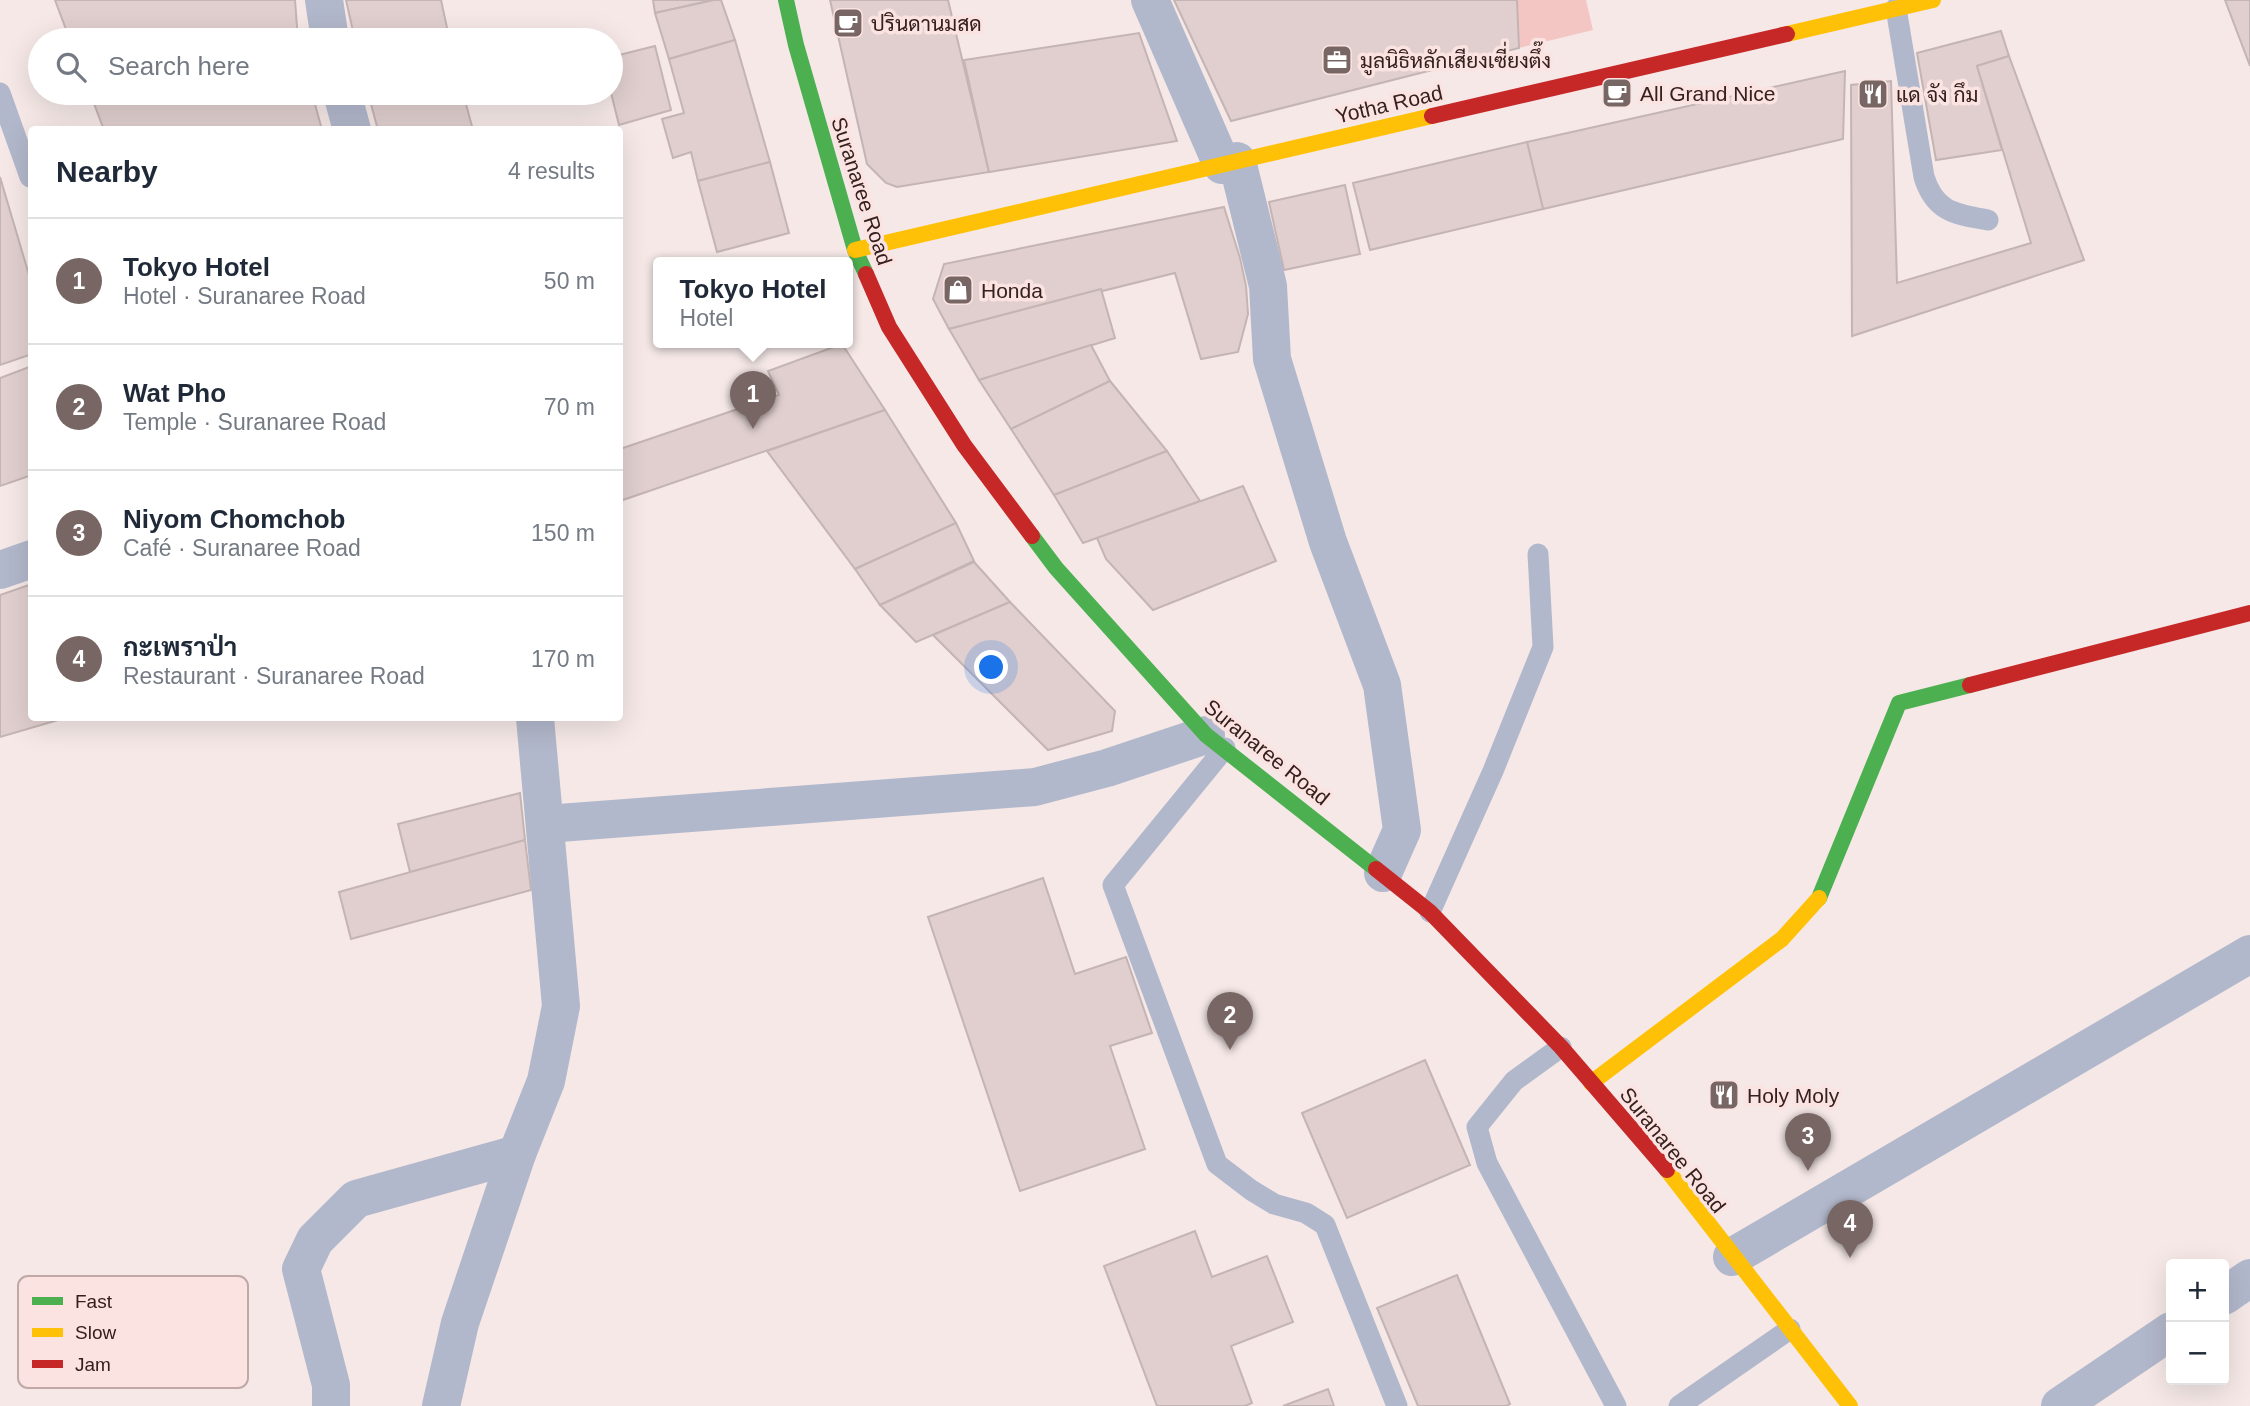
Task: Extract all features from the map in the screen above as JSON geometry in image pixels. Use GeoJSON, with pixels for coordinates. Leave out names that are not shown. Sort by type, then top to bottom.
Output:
{"type":"FeatureCollection","features":[{"type":"Feature","properties":{"kind":"street"},"geometry":{"type":"LineString","coordinates":[[324,0],[328,28]]}},
{"type":"Feature","properties":{"kind":"street","name":"Suranaree Road"},"geometry":{"type":"LineString","coordinates":[[786,0],[855,250],[890,327],[964,445],[1056,568],[1215,741],[1430,912],[1561,1047],[1653,1152],[1731,1257],[1850,1406]]}},
{"type":"Feature","properties":{"kind":"street"},"geometry":{"type":"LineString","coordinates":[[1150,0],[1230,163],[1268,286],[1272,359],[1328,542],[1382,685],[1402,830],[1383,873]]}},
{"type":"Feature","properties":{"kind":"street","name":"Yotha Road"},"geometry":{"type":"LineString","coordinates":[[855,250],[1933,0]]}},
{"type":"Feature","properties":{"kind":"street"},"geometry":{"type":"LineString","coordinates":[[345,105],[351,126]]}},
{"type":"Feature","properties":{"kind":"street"},"geometry":{"type":"LineString","coordinates":[[0,570],[28,560]]}},
{"type":"Feature","properties":{"kind":"street"},"geometry":{"type":"LineString","coordinates":[[1591,1083],[1782,939],[1818,898],[1899,703],[2250,612]]}},
{"type":"Feature","properties":{"kind":"street"},"geometry":{"type":"LineString","coordinates":[[441,1406],[460,1323],[517,1154],[546,1081],[561,1006],[535,721]]}},
{"type":"Feature","properties":{"kind":"street"},"geometry":{"type":"LineString","coordinates":[[545,824],[1035,787],[1215,741]]}},
{"type":"Feature","properties":{"kind":"street"},"geometry":{"type":"LineString","coordinates":[[1731,1257],[2250,954]]}},
{"type":"Feature","properties":{"kind":"street"},"geometry":{"type":"LineString","coordinates":[[331,1406],[331,1385],[301,1269],[315,1240],[356,1199],[517,1154]]}},
{"type":"Feature","properties":{"kind":"street"},"geometry":{"type":"LineString","coordinates":[[2229,1293],[2250,1278]]}},
{"type":"Feature","properties":{"kind":"street"},"geometry":{"type":"LineString","coordinates":[[2060,1406],[2166,1334]]}},
{"type":"Feature","properties":{"kind":"lane"},"geometry":{"type":"LineString","coordinates":[[1896,8],[1924,177],[1929,193],[1941,207],[1956,214],[1988,220]]}},
{"type":"Feature","properties":{"kind":"lane"},"geometry":{"type":"LineString","coordinates":[[0,93],[28,171]]}},
{"type":"Feature","properties":{"kind":"lane"},"geometry":{"type":"LineString","coordinates":[[1430,912],[1493,771],[1543,647],[1538,554]]}},
{"type":"Feature","properties":{"kind":"lane"},"geometry":{"type":"LineString","coordinates":[[1215,741],[1113,885],[1217,1164],[1274,1204],[1306,1213],[1325,1225],[1397,1406]]}},
{"type":"Feature","properties":{"kind":"lane"},"geometry":{"type":"LineString","coordinates":[[1561,1047],[1514,1081],[1477,1127],[1487,1163],[1616,1406]]}},
{"type":"Feature","properties":{"kind":"lane"},"geometry":{"type":"LineString","coordinates":[[1679,1406],[1790,1329]]}},
{"type":"Feature","properties":{"kind":"shaded area"},"geometry":{"type":"Polygon","coordinates":[[[1517,0],[1586,0],[1593,30],[1519,48],[1517,0]]]}},
{"type":"Feature","properties":{"kind":"building"},"geometry":{"type":"Polygon","coordinates":[[[55,0],[295,0],[297,28],[66,28],[55,0]]]}},
{"type":"Feature","properties":{"kind":"building"},"geometry":{"type":"Polygon","coordinates":[[[346,0],[441,0],[447,28],[352,28],[346,0]]]}},
{"type":"Feature","properties":{"kind":"building"},"geometry":{"type":"Polygon","coordinates":[[[653,0],[714,0],[655,13],[653,0]]]}},
{"type":"Feature","properties":{"kind":"building"},"geometry":{"type":"Polygon","coordinates":[[[721,0],[735,40],[669,59],[655,13],[721,0]]]}},
{"type":"Feature","properties":{"kind":"building"},"geometry":{"type":"Polygon","coordinates":[[[830,0],[948,0],[989,172],[897,187],[886,183],[867,164],[830,0]]]}},
{"type":"Feature","properties":{"kind":"building","name":"มูลนิธิหลักเสียงเซี่ยงตึ๊ง"},"geometry":{"type":"Polygon","coordinates":[[[1174,0],[1517,0],[1519,48],[1231,121],[1174,0]]]}},
{"type":"Feature","properties":{"kind":"building"},"geometry":{"type":"Polygon","coordinates":[[[2225,0],[2250,0],[2250,66],[2225,0]]]}},
{"type":"Feature","properties":{"kind":"building"},"geometry":{"type":"Polygon","coordinates":[[[2001,31],[2009,56],[1977,66],[2002,150],[1936,160],[1917,53],[2001,31]]]}},
{"type":"Feature","properties":{"kind":"building"},"geometry":{"type":"Polygon","coordinates":[[[1139,33],[1177,141],[989,172],[964,60],[1139,33]]]}},
{"type":"Feature","properties":{"kind":"building"},"geometry":{"type":"Polygon","coordinates":[[[735,40],[770,162],[698,181],[691,152],[673,158],[662,119],[684,113],[669,59],[735,40]]]}},
{"type":"Feature","properties":{"kind":"building"},"geometry":{"type":"Polygon","coordinates":[[[655,46],[671,110],[619,125],[614,105],[623,105],[623,54],[655,46]]]}},
{"type":"Feature","properties":{"kind":"building"},"geometry":{"type":"Polygon","coordinates":[[[2009,56],[2084,260],[1852,336],[1851,85],[1891,81],[1897,283],[2031,243],[1977,66],[2009,56]]]}},
{"type":"Feature","properties":{"kind":"building"},"geometry":{"type":"Polygon","coordinates":[[[1845,71],[1843,139],[1543,209],[1527,142],[1845,71]]]}},
{"type":"Feature","properties":{"kind":"building"},"geometry":{"type":"Polygon","coordinates":[[[95,105],[315,105],[321,126],[102,126],[95,105]]]}},
{"type":"Feature","properties":{"kind":"building"},"geometry":{"type":"Polygon","coordinates":[[[371,105],[466,105],[472,126],[377,126],[371,105]]]}},
{"type":"Feature","properties":{"kind":"building"},"geometry":{"type":"Polygon","coordinates":[[[1527,142],[1543,209],[1370,250],[1353,183],[1527,142]]]}},
{"type":"Feature","properties":{"kind":"building"},"geometry":{"type":"Polygon","coordinates":[[[770,162],[789,233],[717,252],[698,181],[770,162]]]}},
{"type":"Feature","properties":{"kind":"building"},"geometry":{"type":"Polygon","coordinates":[[[0,177],[28,272],[28,355],[0,365],[0,177]]]}},
{"type":"Feature","properties":{"kind":"building"},"geometry":{"type":"Polygon","coordinates":[[[1345,185],[1360,254],[1284,270],[1269,202],[1345,185]]]}},
{"type":"Feature","properties":{"kind":"building"},"geometry":{"type":"Polygon","coordinates":[[[1224,207],[1246,286],[1248,314],[1238,352],[1201,359],[1175,273],[949,329],[933,299],[944,264],[1224,207]]]}},
{"type":"Feature","properties":{"kind":"building"},"geometry":{"type":"Polygon","coordinates":[[[1101,289],[1115,338],[979,380],[949,329],[1101,289]]]}},
{"type":"Feature","properties":{"kind":"building"},"geometry":{"type":"Polygon","coordinates":[[[1091,345],[1110,381],[1011,429],[979,380],[1091,345]]]}},
{"type":"Feature","properties":{"kind":"building"},"geometry":{"type":"Polygon","coordinates":[[[831,348],[845,348],[885,410],[623,500],[623,448],[779,395],[768,371],[831,348]]]}},
{"type":"Feature","properties":{"kind":"building"},"geometry":{"type":"Polygon","coordinates":[[[28,368],[28,476],[0,486],[0,378],[28,368]]]}},
{"type":"Feature","properties":{"kind":"building"},"geometry":{"type":"Polygon","coordinates":[[[1110,381],[1167,451],[1054,495],[1011,429],[1110,381]]]}},
{"type":"Feature","properties":{"kind":"building"},"geometry":{"type":"Polygon","coordinates":[[[885,410],[956,523],[855,569],[767,451],[885,410]]]}},
{"type":"Feature","properties":{"kind":"building"},"geometry":{"type":"Polygon","coordinates":[[[1167,451],[1200,501],[1083,543],[1054,495],[1167,451]]]}},
{"type":"Feature","properties":{"kind":"building"},"geometry":{"type":"Polygon","coordinates":[[[1243,486],[1276,561],[1153,610],[1106,559],[1097,538],[1243,486]]]}},
{"type":"Feature","properties":{"kind":"building"},"geometry":{"type":"Polygon","coordinates":[[[956,523],[974,561],[880,605],[855,569],[956,523]]]}},
{"type":"Feature","properties":{"kind":"building"},"geometry":{"type":"Polygon","coordinates":[[[974,562],[1010,602],[916,642],[880,605],[974,562]]]}},
{"type":"Feature","properties":{"kind":"building"},"geometry":{"type":"Polygon","coordinates":[[[28,585],[28,721],[55,721],[0,737],[0,595],[28,585]]]}},
{"type":"Feature","properties":{"kind":"building"},"geometry":{"type":"Polygon","coordinates":[[[1010,602],[1115,711],[1112,731],[1048,750],[933,635],[1010,602]]]}},
{"type":"Feature","properties":{"kind":"building"},"geometry":{"type":"Polygon","coordinates":[[[520,793],[525,840],[410,872],[398,824],[520,793]]]}},
{"type":"Feature","properties":{"kind":"building"},"geometry":{"type":"Polygon","coordinates":[[[525,840],[531,890],[351,939],[339,892],[525,840]]]}},
{"type":"Feature","properties":{"kind":"building"},"geometry":{"type":"Polygon","coordinates":[[[1043,878],[1075,974],[1126,957],[1152,1033],[1110,1046],[1145,1149],[1020,1191],[928,917],[1043,878]]]}},
{"type":"Feature","properties":{"kind":"building"},"geometry":{"type":"Polygon","coordinates":[[[1425,1060],[1470,1165],[1347,1218],[1302,1113],[1425,1060]]]}},
{"type":"Feature","properties":{"kind":"building"},"geometry":{"type":"Polygon","coordinates":[[[1195,1231],[1212,1277],[1267,1256],[1293,1322],[1231,1346],[1252,1403],[1245,1406],[1157,1406],[1104,1266],[1195,1231]]]}},
{"type":"Feature","properties":{"kind":"building"},"geometry":{"type":"Polygon","coordinates":[[[1457,1275],[1510,1404],[1506,1406],[1418,1406],[1377,1308],[1457,1275]]]}},
{"type":"Feature","properties":{"kind":"building"},"geometry":{"type":"Polygon","coordinates":[[[1328,1389],[1334,1406],[1283,1406],[1328,1389]]]}},
{"type":"Feature","properties":{"kind":"traffic: fast"},"geometry":{"type":"LineString","coordinates":[[786,0],[796,45],[855,250],[866,274]]}},
{"type":"Feature","properties":{"kind":"traffic: fast"},"geometry":{"type":"LineString","coordinates":[[1032,536],[1056,568],[1206,735],[1376,869]]}},
{"type":"Feature","properties":{"kind":"traffic: fast"},"geometry":{"type":"LineString","coordinates":[[1819,898],[1899,703],[1970,685]]}},
{"type":"Feature","properties":{"kind":"traffic: slow"},"geometry":{"type":"LineString","coordinates":[[1787,34],[1933,0]]}},
{"type":"Feature","properties":{"kind":"traffic: slow"},"geometry":{"type":"LineString","coordinates":[[855,250],[1432,116]]}},
{"type":"Feature","properties":{"kind":"traffic: slow"},"geometry":{"type":"LineString","coordinates":[[1591,1083],[1782,939],[1819,898]]}},
{"type":"Feature","properties":{"kind":"traffic: slow"},"geometry":{"type":"LineString","coordinates":[[1667,1170],[1850,1406]]}},
{"type":"Feature","properties":{"kind":"traffic: jam"},"geometry":{"type":"LineString","coordinates":[[1432,116],[1787,34]]}},
{"type":"Feature","properties":{"kind":"traffic: jam"},"geometry":{"type":"LineString","coordinates":[[866,274],[889,327],[964,445],[1032,536]]}},
{"type":"Feature","properties":{"kind":"traffic: jam"},"geometry":{"type":"LineString","coordinates":[[1970,685],[2250,613]]}},
{"type":"Feature","properties":{"kind":"traffic: jam"},"geometry":{"type":"LineString","coordinates":[[1376,869],[1430,912],[1561,1047],[1667,1170]]}},
{"type":"Feature","properties":{"kind":"place","name":"ปรินดานมสด"},"geometry":{"type":"Point","coordinates":[848,23]}},
{"type":"Feature","properties":{"kind":"place","name":"มูลนิธิหลักเสียงเซี่ยงตึ๊ง"},"geometry":{"type":"Point","coordinates":[1337,60]}},
{"type":"Feature","properties":{"kind":"place","name":"All Grand Nice"},"geometry":{"type":"Point","coordinates":[1617,93]}},
{"type":"Feature","properties":{"kind":"place","name":"แด จัง กึม"},"geometry":{"type":"Point","coordinates":[1873,94]}},
{"type":"Feature","properties":{"kind":"place","name":"Honda"},"geometry":{"type":"Point","coordinates":[958,290]}},
{"type":"Feature","properties":{"kind":"place","name":"Tokyo Hotel"},"geometry":{"type":"Point","coordinates":[753,429]}},
{"type":"Feature","properties":{"kind":"place","name":"Wat Pho"},"geometry":{"type":"Point","coordinates":[1230,1050]}},
{"type":"Feature","properties":{"kind":"place","name":"Holy Moly"},"geometry":{"type":"Point","coordinates":[1724,1095]}},
{"type":"Feature","properties":{"kind":"place","name":"Niyom Chomchob"},"geometry":{"type":"Point","coordinates":[1808,1171]}},
{"type":"Feature","properties":{"kind":"place","name":"กะเพราป่า"},"geometry":{"type":"Point","coordinates":[1850,1258]}}]}
